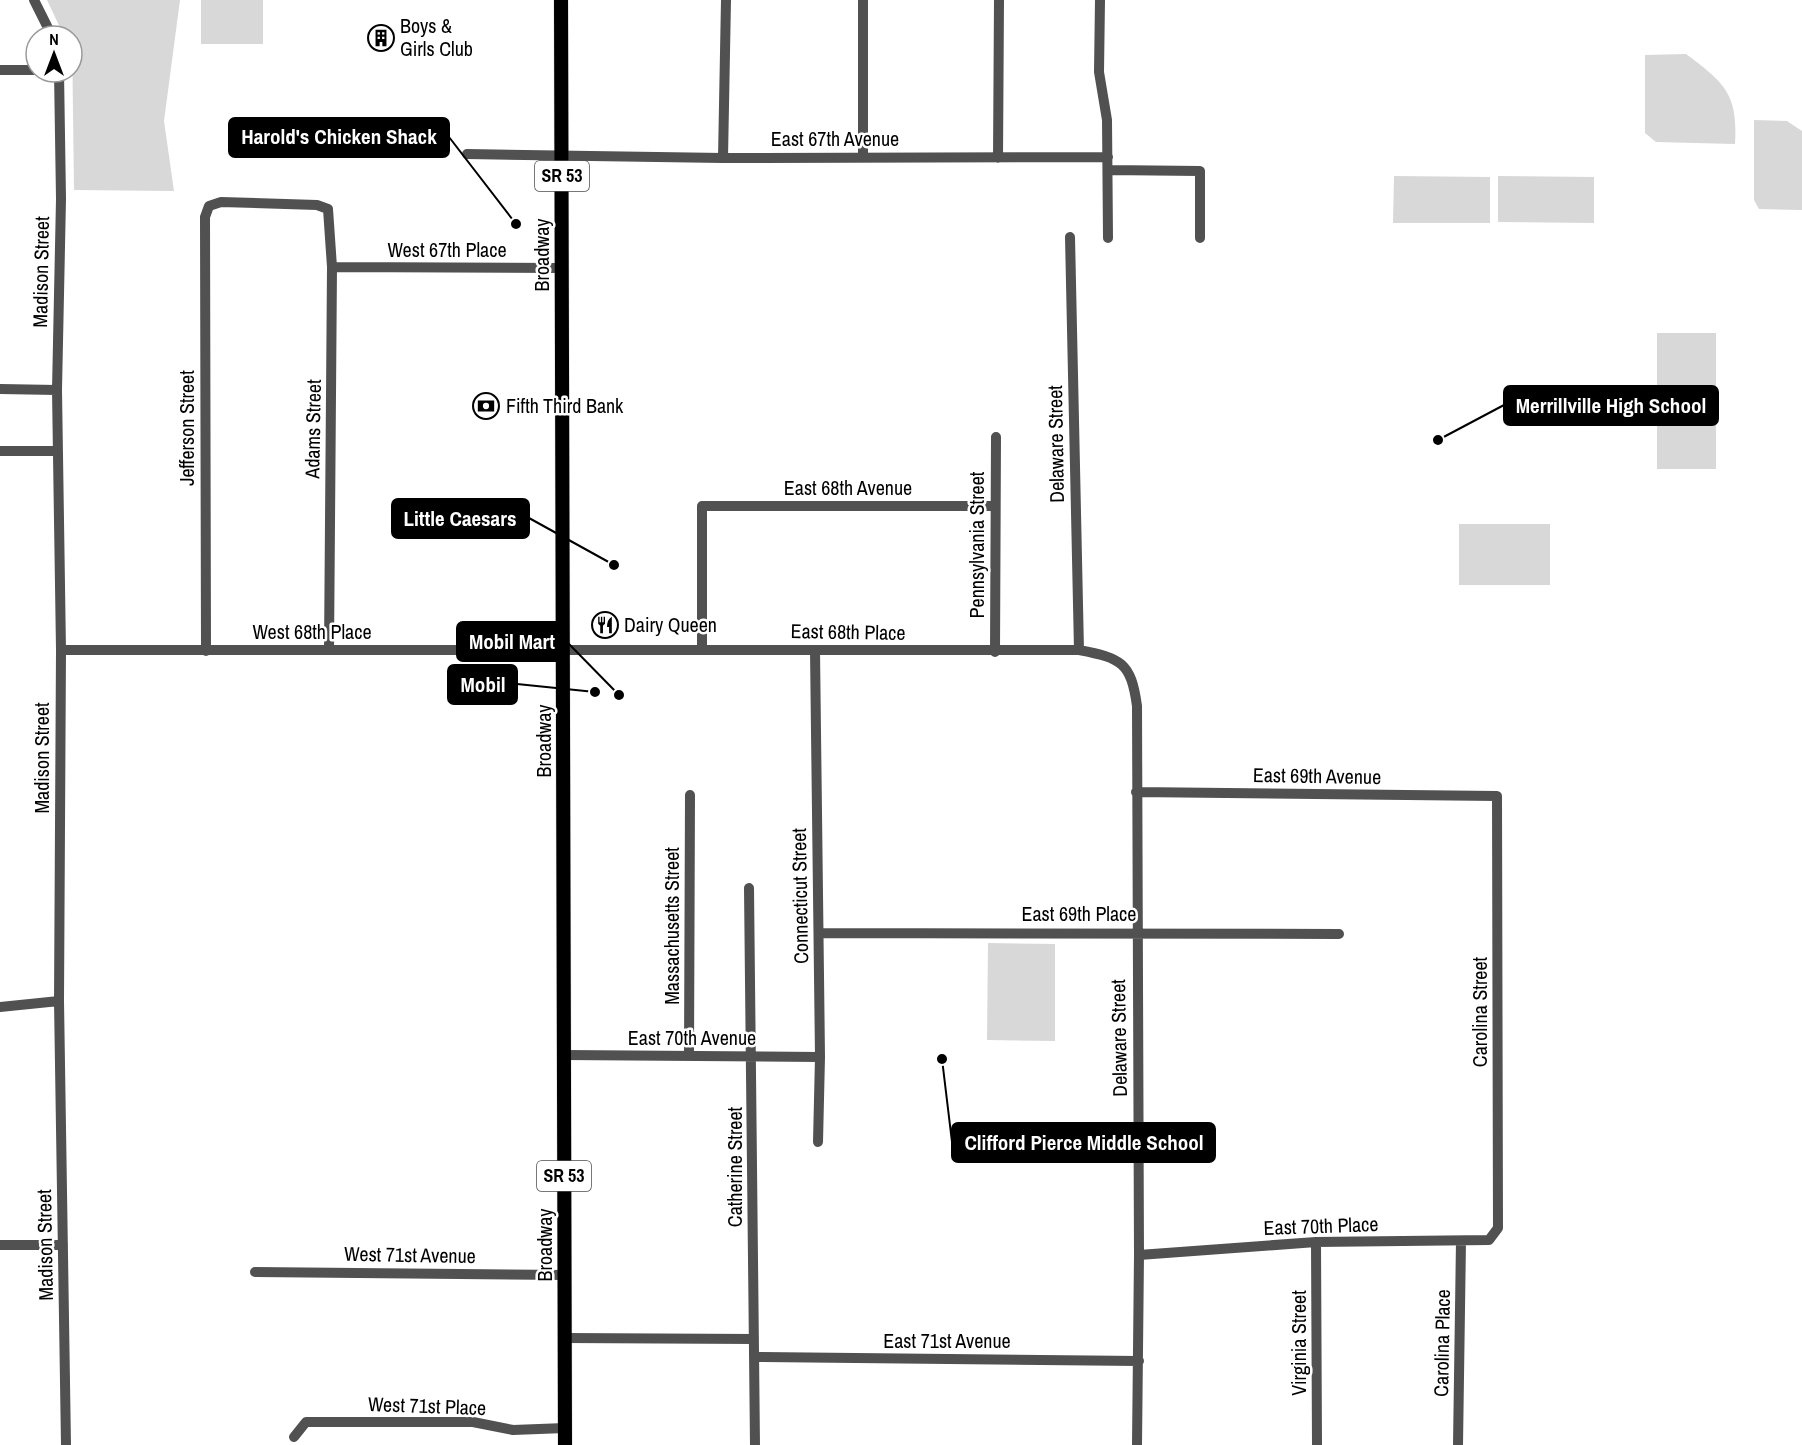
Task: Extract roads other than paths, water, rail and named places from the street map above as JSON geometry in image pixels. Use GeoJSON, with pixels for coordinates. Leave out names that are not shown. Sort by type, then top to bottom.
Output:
{"type":"FeatureCollection","features":[{"type":"Feature","properties":{"kind":"main road","name":"Broadway"},"geometry":{"type":"LineString","coordinates":[[561,0],[565,1445]]}},
{"type":"Feature","properties":{"kind":"street"},"geometry":{"type":"LineString","coordinates":[[34,0],[46,24]]}},
{"type":"Feature","properties":{"kind":"street"},"geometry":{"type":"LineString","coordinates":[[723,159],[726,0]]}},
{"type":"Feature","properties":{"kind":"street"},"geometry":{"type":"LineString","coordinates":[[863,0],[863,156]]}},
{"type":"Feature","properties":{"kind":"street"},"geometry":{"type":"LineString","coordinates":[[998,158],[999,0]]}},
{"type":"Feature","properties":{"kind":"street"},"geometry":{"type":"LineString","coordinates":[[1100,0],[1099,72],[1107,120],[1108,238]]}},
{"type":"Feature","properties":{"kind":"street"},"geometry":{"type":"LineString","coordinates":[[0,70],[24,70]]}},
{"type":"Feature","properties":{"kind":"street","name":"Madison Street"},"geometry":{"type":"LineString","coordinates":[[59,84],[61,199],[57,390],[61,650],[59,1001],[66,1445]]}},
{"type":"Feature","properties":{"kind":"street","name":"East 67th Avenue"},"geometry":{"type":"LineString","coordinates":[[467,154],[562,158],[723,159],[863,156],[1108,157]]}},
{"type":"Feature","properties":{"kind":"street"},"geometry":{"type":"LineString","coordinates":[[1108,170],[1200,171],[1200,238]]}},
{"type":"Feature","properties":{"kind":"street","name":"Adams Street"},"geometry":{"type":"LineString","coordinates":[[209,206],[221,202],[317,204],[328,209],[332,267],[329,650]]}},
{"type":"Feature","properties":{"kind":"street","name":"Jefferson Street"},"geometry":{"type":"LineString","coordinates":[[206,651],[205,217],[209,206]]}},
{"type":"Feature","properties":{"kind":"street","name":"Delaware Street"},"geometry":{"type":"LineString","coordinates":[[1070,237],[1079,650]]}},
{"type":"Feature","properties":{"kind":"street","name":"West 67th Place"},"geometry":{"type":"LineString","coordinates":[[332,267],[562,268]]}},
{"type":"Feature","properties":{"kind":"street"},"geometry":{"type":"LineString","coordinates":[[0,389],[57,390]]}},
{"type":"Feature","properties":{"kind":"street","name":"Pennsylvania Street"},"geometry":{"type":"LineString","coordinates":[[995,652],[996,437]]}},
{"type":"Feature","properties":{"kind":"street"},"geometry":{"type":"LineString","coordinates":[[0,451],[58,451]]}},
{"type":"Feature","properties":{"kind":"street","name":"East 68th Avenue"},"geometry":{"type":"LineString","coordinates":[[702,650],[702,506],[995,506]]}},
{"type":"Feature","properties":{"kind":"street","name":"West 68th Place"},"geometry":{"type":"LineString","coordinates":[[61,650],[563,651]]}},
{"type":"Feature","properties":{"kind":"street","name":"Connecticut Street"},"geometry":{"type":"LineString","coordinates":[[815,650],[820,1058],[818,1142]]}},
{"type":"Feature","properties":{"kind":"street","name":"East 68th Place"},"geometry":{"type":"LineString","coordinates":[[563,651],[995,652],[1079,650],[1104,655],[1128,669]]}},
{"type":"Feature","properties":{"kind":"street","name":"Delaware Street"},"geometry":{"type":"LineString","coordinates":[[1128,669],[1134,680],[1137,706],[1136,932],[1139,1255],[1137,1445]]}},
{"type":"Feature","properties":{"kind":"street","name":"East 69th Avenue"},"geometry":{"type":"LineString","coordinates":[[1136,792],[1497,796]]}},
{"type":"Feature","properties":{"kind":"street","name":"Massachusetts Street"},"geometry":{"type":"LineString","coordinates":[[689,1056],[690,795]]}},
{"type":"Feature","properties":{"kind":"street","name":"Carolina Street"},"geometry":{"type":"LineString","coordinates":[[1497,796],[1498,1228]]}},
{"type":"Feature","properties":{"kind":"street","name":"Catherine Street"},"geometry":{"type":"LineString","coordinates":[[749,888],[755,1445]]}},
{"type":"Feature","properties":{"kind":"street","name":"East 69th Place"},"geometry":{"type":"LineString","coordinates":[[819,933],[1339,934]]}},
{"type":"Feature","properties":{"kind":"street"},"geometry":{"type":"LineString","coordinates":[[0,1007],[59,1001]]}},
{"type":"Feature","properties":{"kind":"street","name":"East 70th Avenue"},"geometry":{"type":"LineString","coordinates":[[564,1055],[820,1058]]}},
{"type":"Feature","properties":{"kind":"street","name":"East 70th Place"},"geometry":{"type":"LineString","coordinates":[[1139,1255],[1316,1242],[1489,1240],[1498,1228]]}},
{"type":"Feature","properties":{"kind":"street","name":"Carolina Place"},"geometry":{"type":"LineString","coordinates":[[1458,1445],[1461,1241]]}},
{"type":"Feature","properties":{"kind":"street","name":"Virginia Street"},"geometry":{"type":"LineString","coordinates":[[1316,1242],[1317,1445]]}},
{"type":"Feature","properties":{"kind":"street"},"geometry":{"type":"LineString","coordinates":[[0,1245],[63,1245]]}},
{"type":"Feature","properties":{"kind":"street","name":"West 71st Avenue"},"geometry":{"type":"LineString","coordinates":[[255,1272],[565,1275]]}},
{"type":"Feature","properties":{"kind":"street"},"geometry":{"type":"LineString","coordinates":[[565,1338],[754,1339]]}},
{"type":"Feature","properties":{"kind":"street","name":"East 71st Avenue"},"geometry":{"type":"LineString","coordinates":[[754,1357],[1139,1361]]}},
{"type":"Feature","properties":{"kind":"street","name":"West 71st Place"},"geometry":{"type":"LineString","coordinates":[[294,1437],[306,1422],[472,1422],[513,1430],[565,1428]]}},
{"type":"Feature","properties":{"kind":"place","name":"Boys & Girls Club"},"geometry":{"type":"Point","coordinates":[381,38]}},
{"type":"Feature","properties":{"kind":"place","name":"Harold's Chicken Shack"},"geometry":{"type":"Point","coordinates":[516,224]}},
{"type":"Feature","properties":{"kind":"place","name":"Fifth Third Bank"},"geometry":{"type":"Point","coordinates":[486,406]}},
{"type":"Feature","properties":{"kind":"place","name":"Merrillville High School"},"geometry":{"type":"Point","coordinates":[1438,440]}},
{"type":"Feature","properties":{"kind":"place","name":"Little Caesars"},"geometry":{"type":"Point","coordinates":[614,565]}},
{"type":"Feature","properties":{"kind":"place","name":"Dairy Queen"},"geometry":{"type":"Point","coordinates":[605,625]}},
{"type":"Feature","properties":{"kind":"place","name":"Mobil"},"geometry":{"type":"Point","coordinates":[595,692]}},
{"type":"Feature","properties":{"kind":"place","name":"Mobil Mart"},"geometry":{"type":"Point","coordinates":[619,695]}},
{"type":"Feature","properties":{"kind":"place","name":"Clifford Pierce Middle School"},"geometry":{"type":"Point","coordinates":[942,1059]}}]}
